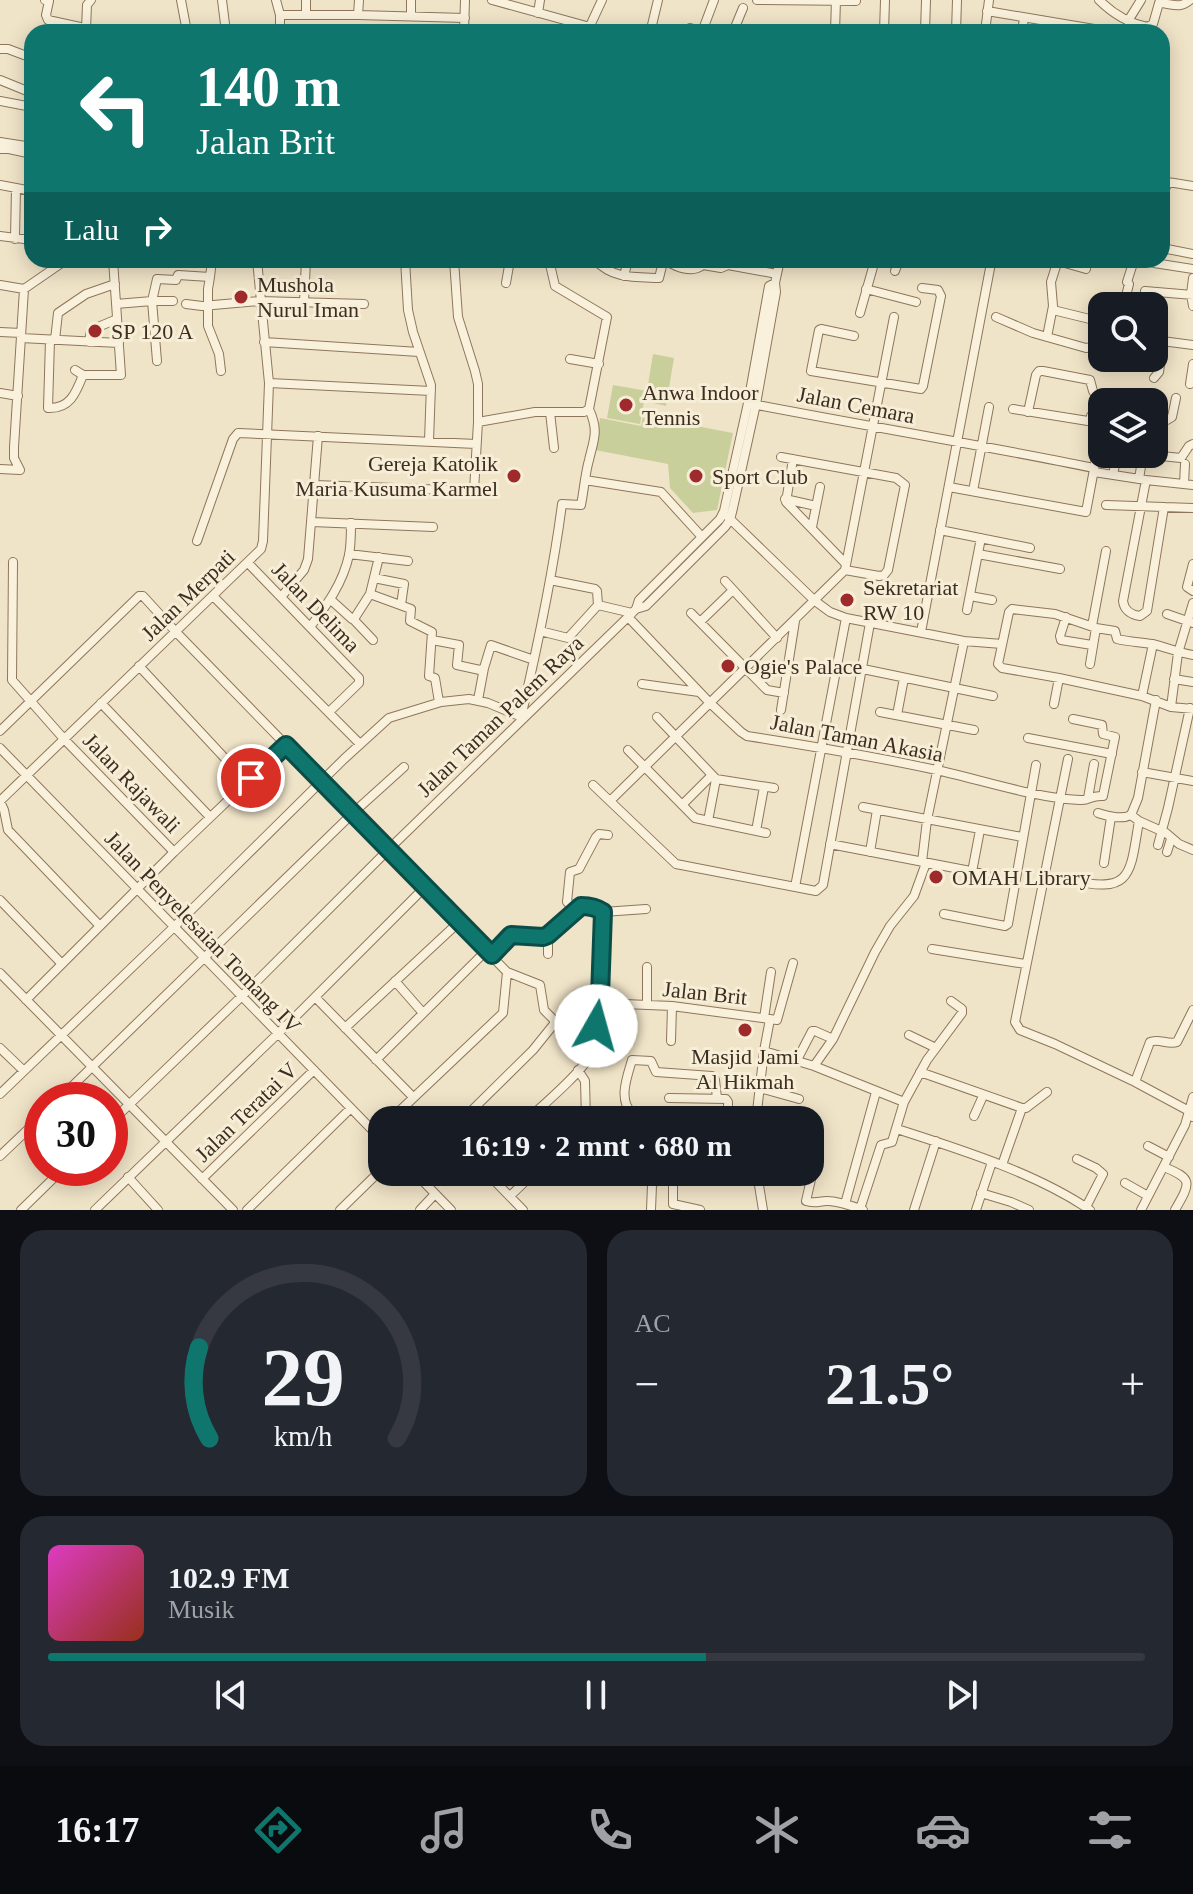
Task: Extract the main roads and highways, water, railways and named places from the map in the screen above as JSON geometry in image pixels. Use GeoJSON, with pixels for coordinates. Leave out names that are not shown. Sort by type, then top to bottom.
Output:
{"type":"FeatureCollection","features":[{"type":"Feature","properties":{"kind":"place","name":"Mushola Nurul Iman"},"geometry":{"type":"Point","coordinates":[241,297]}},
{"type":"Feature","properties":{"kind":"place","name":"SP 120 A"},"geometry":{"type":"Point","coordinates":[95,331]}},
{"type":"Feature","properties":{"kind":"place","name":"Anwa Indoor Tennis"},"geometry":{"type":"Point","coordinates":[626,405]}},
{"type":"Feature","properties":{"kind":"place","name":"Gereja Katolik Maria Kusuma Karmel"},"geometry":{"type":"Point","coordinates":[514,476]}},
{"type":"Feature","properties":{"kind":"place","name":"Sport Club"},"geometry":{"type":"Point","coordinates":[696,476]}},
{"type":"Feature","properties":{"kind":"place","name":"Sekretariat RW 10"},"geometry":{"type":"Point","coordinates":[847,600]}},
{"type":"Feature","properties":{"kind":"place","name":"Ogie's Palace"},"geometry":{"type":"Point","coordinates":[728,666]}},
{"type":"Feature","properties":{"kind":"place","name":"OMAH Library"},"geometry":{"type":"Point","coordinates":[936,877]}},
{"type":"Feature","properties":{"kind":"place","name":"Masjid Jami Al Hikmah"},"geometry":{"type":"Point","coordinates":[745,1030]}}]}
